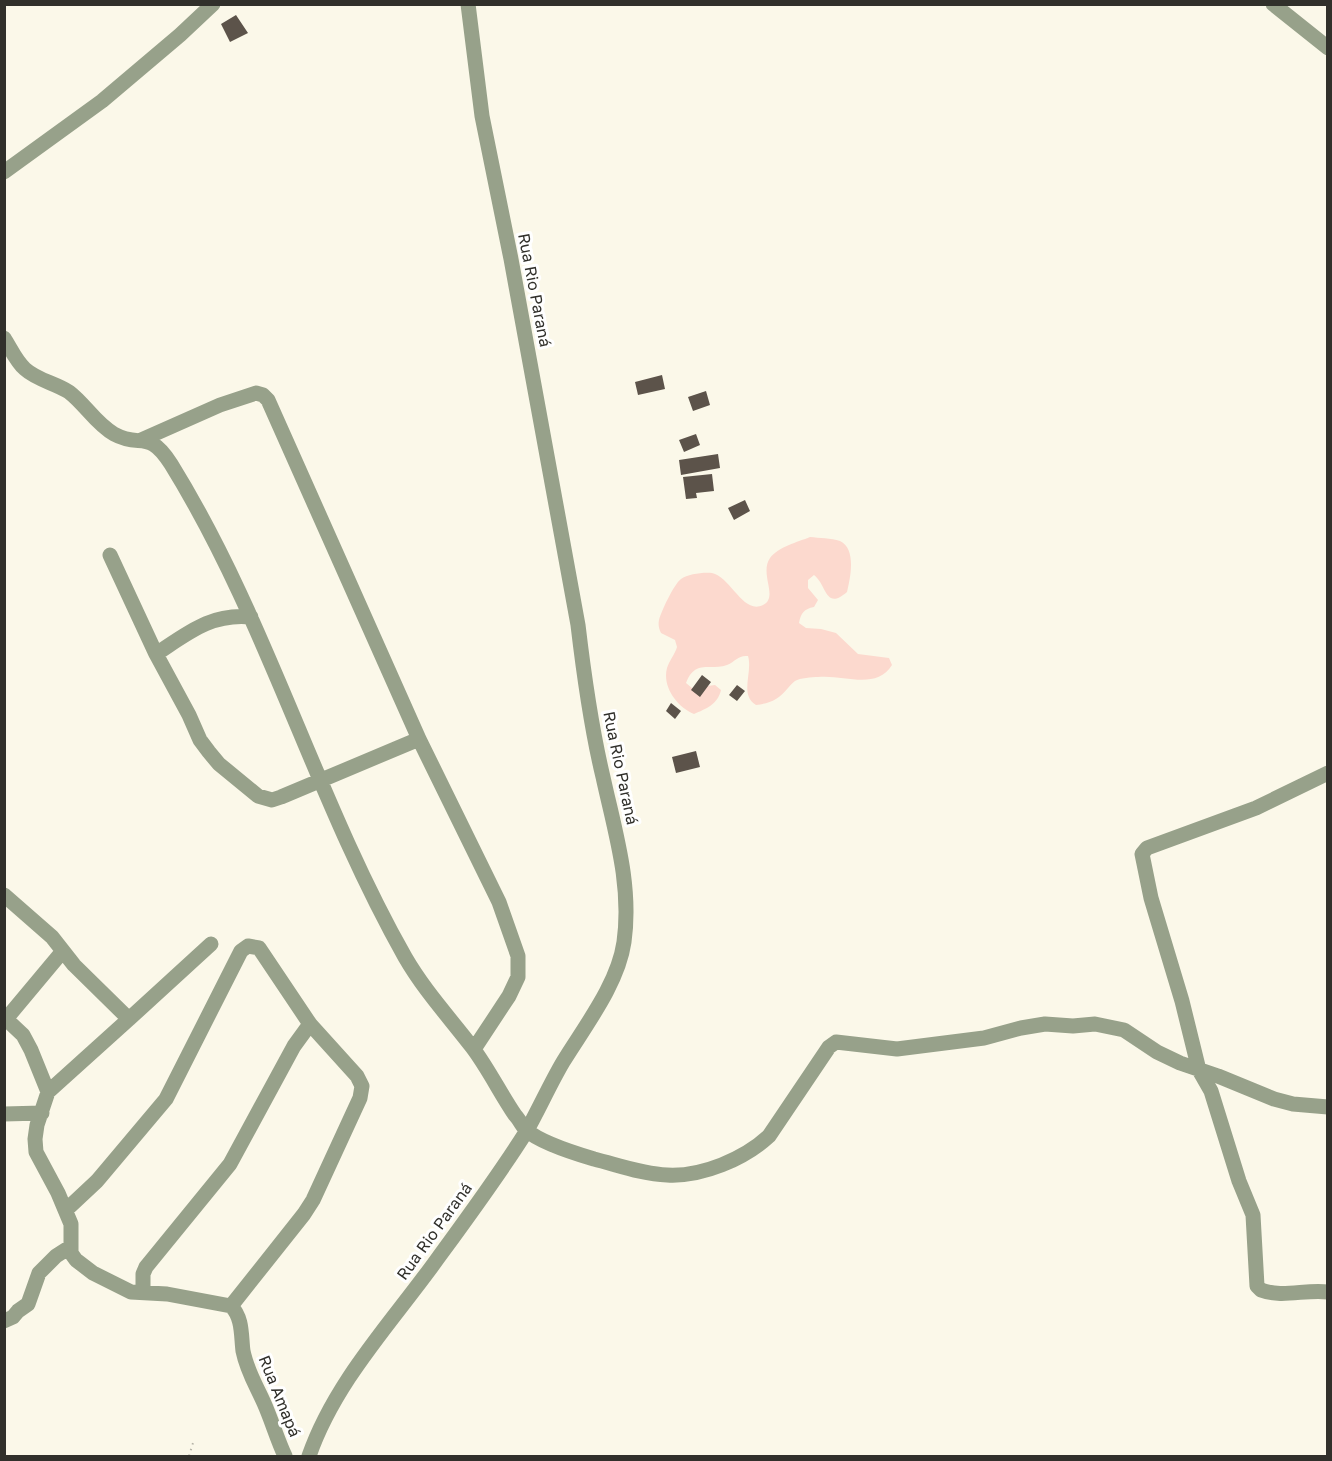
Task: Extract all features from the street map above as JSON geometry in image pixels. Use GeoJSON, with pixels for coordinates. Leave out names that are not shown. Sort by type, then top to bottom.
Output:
{"type":"FeatureCollection","features":[{"type":"Feature","properties":{"kind":"street"},"geometry":{"type":"LineString","coordinates":[[4,172],[102,101],[213,4]]}},
{"type":"Feature","properties":{"kind":"street","name":"Rua Rio Paraná"},"geometry":{"type":"LineString","coordinates":[[309,1456],[332,1405],[358,1365],[472,1211],[526,1130],[551,1081],[614,978],[624,944],[627,897],[619,845],[603,777],[586,685],[578,625],[511,259],[482,116],[468,4]]}},
{"type":"Feature","properties":{"kind":"street"},"geometry":{"type":"LineString","coordinates":[[1273,4],[1328,48]]}},
{"type":"Feature","properties":{"kind":"street"},"geometry":{"type":"LineString","coordinates":[[4,338],[26,370],[67,391],[110,432],[128,440],[141,440],[156,445],[163,452],[187,490],[228,566],[321,782],[370,889],[406,959],[430,997],[474,1049],[526,1130],[568,1152],[652,1173],[671,1175],[692,1173],[718,1166],[757,1147],[769,1136],[830,1047],[839,1041],[897,1049],[984,1038],[1045,1024],[1073,1026],[1095,1024],[1124,1030],[1157,1052],[1180,1063],[1274,1099],[1293,1104],[1328,1107]]}},
{"type":"Feature","properties":{"kind":"street"},"geometry":{"type":"LineString","coordinates":[[141,440],[220,405],[256,393],[265,397],[274,411],[324,530],[419,739],[499,902],[518,956],[518,977],[509,996],[474,1049]]}},
{"type":"Feature","properties":{"kind":"street"},"geometry":{"type":"LineString","coordinates":[[110,555],[156,654],[200,740],[219,764],[258,796],[272,800],[321,782],[419,739]]}},
{"type":"Feature","properties":{"kind":"street"},"geometry":{"type":"LineString","coordinates":[[156,654],[202,625],[231,615],[251,617]]}},
{"type":"Feature","properties":{"kind":"street"},"geometry":{"type":"LineString","coordinates":[[1328,773],[1256,808],[1147,848],[1142,855],[1199,1070],[1210,1091],[1239,1181],[1253,1215],[1257,1286],[1261,1290],[1274,1294],[1328,1292]]}},
{"type":"Feature","properties":{"kind":"street"},"geometry":{"type":"LineString","coordinates":[[4,895],[11,905],[52,937],[63,952],[129,1019]]}},
{"type":"Feature","properties":{"kind":"street"},"geometry":{"type":"LineString","coordinates":[[66,1210],[97,1181],[166,1099],[241,951],[248,946],[259,948],[310,1024],[357,1076],[362,1086],[360,1098],[313,1200],[234,1309],[208,1300],[131,1292],[93,1273],[76,1260],[70,1247],[71,1224],[66,1210],[36,1152],[35,1138],[48,1092],[211,944]]}},
{"type":"Feature","properties":{"kind":"street"},"geometry":{"type":"LineString","coordinates":[[48,1092],[23,1035],[6,1019],[63,952]]}},
{"type":"Feature","properties":{"kind":"street"},"geometry":{"type":"LineString","coordinates":[[143,1293],[146,1267],[230,1164],[294,1046],[310,1024]]}},
{"type":"Feature","properties":{"kind":"street"},"geometry":{"type":"LineString","coordinates":[[4,1114],[42,1113]]}},
{"type":"Feature","properties":{"kind":"street"},"geometry":{"type":"LineString","coordinates":[[4,1321],[13,1317],[28,1304],[39,1274],[51,1260],[70,1247]]}},
{"type":"Feature","properties":{"kind":"street","name":"Rua Amapá"},"geometry":{"type":"LineString","coordinates":[[234,1309],[241,1326],[249,1375],[265,1405],[276,1438],[285,1456]]}},
{"type":"Feature","properties":{"kind":"path"},"geometry":{"type":"LineString","coordinates":[[189,1456],[194,1443]]}},
{"type":"Feature","properties":{"kind":"shaded area"},"geometry":{"type":"Polygon","coordinates":[[[810,537],[836,540],[845,545],[849,551],[851,572],[847,592],[834,599],[830,598],[814,575],[808,580],[808,588],[818,600],[814,607],[804,612],[799,623],[806,628],[836,633],[858,654],[889,658],[892,665],[885,673],[868,679],[809,677],[800,679],[774,700],[756,705],[751,701],[747,689],[748,656],[742,656],[721,667],[704,667],[694,671],[686,683],[692,688],[715,685],[721,690],[711,705],[694,714],[682,707],[672,696],[666,675],[677,647],[675,640],[661,633],[659,628],[660,616],[678,582],[684,577],[712,573],[725,581],[749,605],[756,607],[763,605],[769,597],[767,564],[770,558],[783,548],[810,537]]]}},
{"type":"Feature","properties":{"kind":"building"},"geometry":{"type":"Polygon","coordinates":[[[236,15],[248,33],[230,42],[221,24],[236,15]]]}},
{"type":"Feature","properties":{"kind":"building"},"geometry":{"type":"Polygon","coordinates":[[[662,375],[665,389],[638,395],[635,382],[662,375]]]}},
{"type":"Feature","properties":{"kind":"building"},"geometry":{"type":"Polygon","coordinates":[[[706,391],[710,405],[693,411],[688,397],[706,391]]]}},
{"type":"Feature","properties":{"kind":"building"},"geometry":{"type":"Polygon","coordinates":[[[696,434],[700,445],[684,452],[679,440],[696,434]]]}},
{"type":"Feature","properties":{"kind":"building"},"geometry":{"type":"Polygon","coordinates":[[[718,454],[720,468],[681,475],[679,460],[718,454]]]}},
{"type":"Feature","properties":{"kind":"building"},"geometry":{"type":"Polygon","coordinates":[[[712,474],[714,491],[696,493],[697,498],[686,499],[683,477],[712,474]]]}},
{"type":"Feature","properties":{"kind":"building"},"geometry":{"type":"Polygon","coordinates":[[[745,500],[750,511],[734,520],[728,508],[745,500]]]}},
{"type":"Feature","properties":{"kind":"building"},"geometry":{"type":"Polygon","coordinates":[[[702,675],[711,682],[700,697],[691,690],[702,675]]]}},
{"type":"Feature","properties":{"kind":"building"},"geometry":{"type":"Polygon","coordinates":[[[737,685],[745,691],[737,701],[729,695],[737,685]]]}},
{"type":"Feature","properties":{"kind":"building"},"geometry":{"type":"Polygon","coordinates":[[[671,703],[681,711],[675,719],[666,711],[671,703]]]}},
{"type":"Feature","properties":{"kind":"building"},"geometry":{"type":"Polygon","coordinates":[[[696,751],[700,767],[676,773],[672,757],[696,751]]]}}]}
